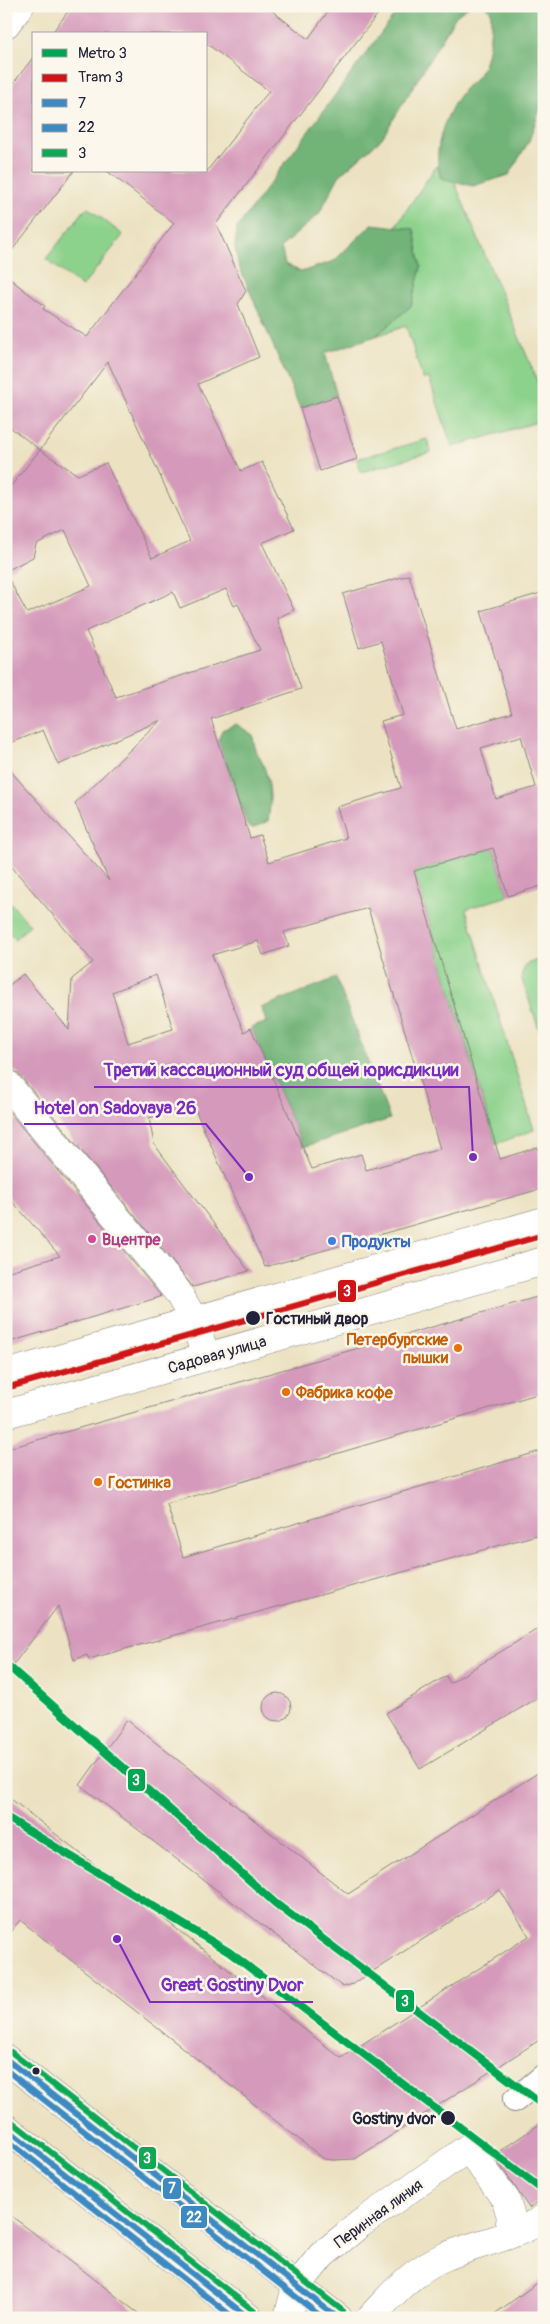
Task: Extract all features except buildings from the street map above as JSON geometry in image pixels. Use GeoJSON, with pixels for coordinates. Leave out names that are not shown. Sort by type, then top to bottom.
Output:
{"type":"FeatureCollection","features":[{"type":"Feature","properties":{"kind":"main road"},"geometry":{"type":"LineString","coordinates":[[6,24],[20,6]]}},
{"type":"Feature","properties":{"kind":"main road"},"geometry":{"type":"LineString","coordinates":[[6,1083],[177,1291],[194,1320],[206,1357]]}},
{"type":"Feature","properties":{"kind":"main road"},"geometry":{"type":"LineString","coordinates":[[6,1374],[544,1221]]}},
{"type":"Feature","properties":{"kind":"main road","name":"Садовая улица"},"geometry":{"type":"LineString","coordinates":[[6,1414],[544,1261]]}},
{"type":"Feature","properties":{"kind":"main road"},"geometry":{"type":"LineString","coordinates":[[6,2059],[338,2318]]}},
{"type":"Feature","properties":{"kind":"main road"},"geometry":{"type":"LineString","coordinates":[[6,2128],[249,2318]]}},
{"type":"Feature","properties":{"kind":"main road","name":"Перинная линия"},"geometry":{"type":"LineString","coordinates":[[296,2287],[322,2254],[360,2224],[468,2148],[506,2200],[510,2217],[508,2235]]}},
{"type":"Feature","properties":{"kind":"main road"},"geometry":{"type":"LineString","coordinates":[[370,2318],[402,2284],[419,2270],[442,2258],[508,2235],[544,2218]]}},
{"type":"Feature","properties":{"kind":"main road"},"geometry":{"type":"LineString","coordinates":[[288,2318],[296,2287]]}},
{"type":"Feature","properties":{"kind":"street"},"geometry":{"type":"LineString","coordinates":[[515,2100],[544,2076]]}},
{"type":"Feature","properties":{"kind":"green space"},"geometry":{"type":"Polygon","coordinates":[[[401,6],[469,6],[456,16],[382,138],[339,176],[319,214],[281,247],[285,264],[301,272],[334,261],[372,224],[414,229],[421,267],[411,306],[376,336],[325,353],[337,396],[300,408],[238,264],[235,247],[237,228],[401,6]]]}},
{"type":"Feature","properties":{"kind":"green space"},"geometry":{"type":"Polygon","coordinates":[[[485,6],[540,6],[544,15],[544,107],[539,112],[529,141],[509,175],[473,186],[441,178],[438,167],[438,155],[439,143],[446,119],[465,88],[479,75],[486,61],[491,11],[485,6]]]}},
{"type":"Feature","properties":{"kind":"green space"},"geometry":{"type":"Polygon","coordinates":[[[437,165],[441,178],[454,181],[544,397],[544,420],[452,447],[429,378],[423,379],[406,326],[376,336],[411,306],[421,267],[414,229],[395,227],[437,165]]]}},
{"type":"Feature","properties":{"kind":"green space"},"geometry":{"type":"Polygon","coordinates":[[[87,207],[123,235],[82,287],[46,259],[87,207]]]}},
{"type":"Feature","properties":{"kind":"green space"},"geometry":{"type":"Polygon","coordinates":[[[427,439],[431,452],[361,472],[357,459],[427,439]]]}},
{"type":"Feature","properties":{"kind":"green space"},"geometry":{"type":"Polygon","coordinates":[[[236,724],[253,735],[255,747],[264,768],[270,791],[268,821],[253,828],[248,826],[218,741],[222,730],[236,724]]]}},
{"type":"Feature","properties":{"kind":"green space"},"geometry":{"type":"Polygon","coordinates":[[[493,848],[508,896],[466,909],[534,1130],[496,1144],[414,871],[493,848]]]}},
{"type":"Feature","properties":{"kind":"green space"},"geometry":{"type":"Polygon","coordinates":[[[6,898],[30,925],[15,939],[6,929],[6,898]]]}},
{"type":"Feature","properties":{"kind":"green space"},"geometry":{"type":"Polygon","coordinates":[[[544,957],[544,1044],[521,977],[525,965],[544,957]]]}},
{"type":"Feature","properties":{"kind":"green space"},"geometry":{"type":"Polygon","coordinates":[[[336,978],[390,1119],[303,1147],[251,1028],[267,1022],[261,1008],[336,978]]]}},
{"type":"Feature","properties":{"kind":"metro line","name":"3"},"geometry":{"type":"LineString","coordinates":[[6,1664],[275,1903],[544,2106]]}},
{"type":"Feature","properties":{"kind":"metro line","name":"3"},"geometry":{"type":"LineString","coordinates":[[6,1817],[229,1952],[544,2191]]}},
{"type":"Feature","properties":{"kind":"tram line","name":"3"},"geometry":{"type":"LineString","coordinates":[[6,1388],[544,1235]]}},
{"type":"Feature","properties":{"kind":"transit line","name":"3"},"geometry":{"type":"LineString","coordinates":[[11,2052],[343,2311]]}},
{"type":"Feature","properties":{"kind":"transit line","name":"7"},"geometry":{"type":"LineString","coordinates":[[6,2059],[338,2318]]}},
{"type":"Feature","properties":{"kind":"transit line","name":"22"},"geometry":{"type":"LineString","coordinates":[[6,2070],[323,2318]]}},
{"type":"Feature","properties":{"kind":"transit line","name":"3"},"geometry":{"type":"LineString","coordinates":[[11,2121],[254,2311]]}},
{"type":"Feature","properties":{"kind":"transit line","name":"7"},"geometry":{"type":"LineString","coordinates":[[6,2128],[249,2318]]}},
{"type":"Feature","properties":{"kind":"transit line","name":"22"},"geometry":{"type":"LineString","coordinates":[[6,2139],[234,2318]]}},
{"type":"Feature","properties":{"kind":"place","name":"Третий кассационный суд общей юрисдикции"},"geometry":{"type":"Point","coordinates":[473,1157]}},
{"type":"Feature","properties":{"kind":"place","name":"Hotel on Sadovaya 26"},"geometry":{"type":"Point","coordinates":[249,1177]}},
{"type":"Feature","properties":{"kind":"place","name":"Вцентре"},"geometry":{"type":"Point","coordinates":[92,1239]}},
{"type":"Feature","properties":{"kind":"place","name":"Продукты"},"geometry":{"type":"Point","coordinates":[332,1241]}},
{"type":"Feature","properties":{"kind":"place","name":"Гостиный двор"},"geometry":{"type":"Point","coordinates":[253,1318]}},
{"type":"Feature","properties":{"kind":"place","name":"Петербургские пышки"},"geometry":{"type":"Point","coordinates":[458,1348]}},
{"type":"Feature","properties":{"kind":"place","name":"Фабрика кофе"},"geometry":{"type":"Point","coordinates":[286,1392]}},
{"type":"Feature","properties":{"kind":"place","name":"Гостинка"},"geometry":{"type":"Point","coordinates":[98,1482]}},
{"type":"Feature","properties":{"kind":"place","name":"Great Gostiny Dvor"},"geometry":{"type":"Point","coordinates":[117,1939]}},
{"type":"Feature","properties":{"kind":"place","name":"Gostiny dvor"},"geometry":{"type":"Point","coordinates":[448,2118]}}]}
